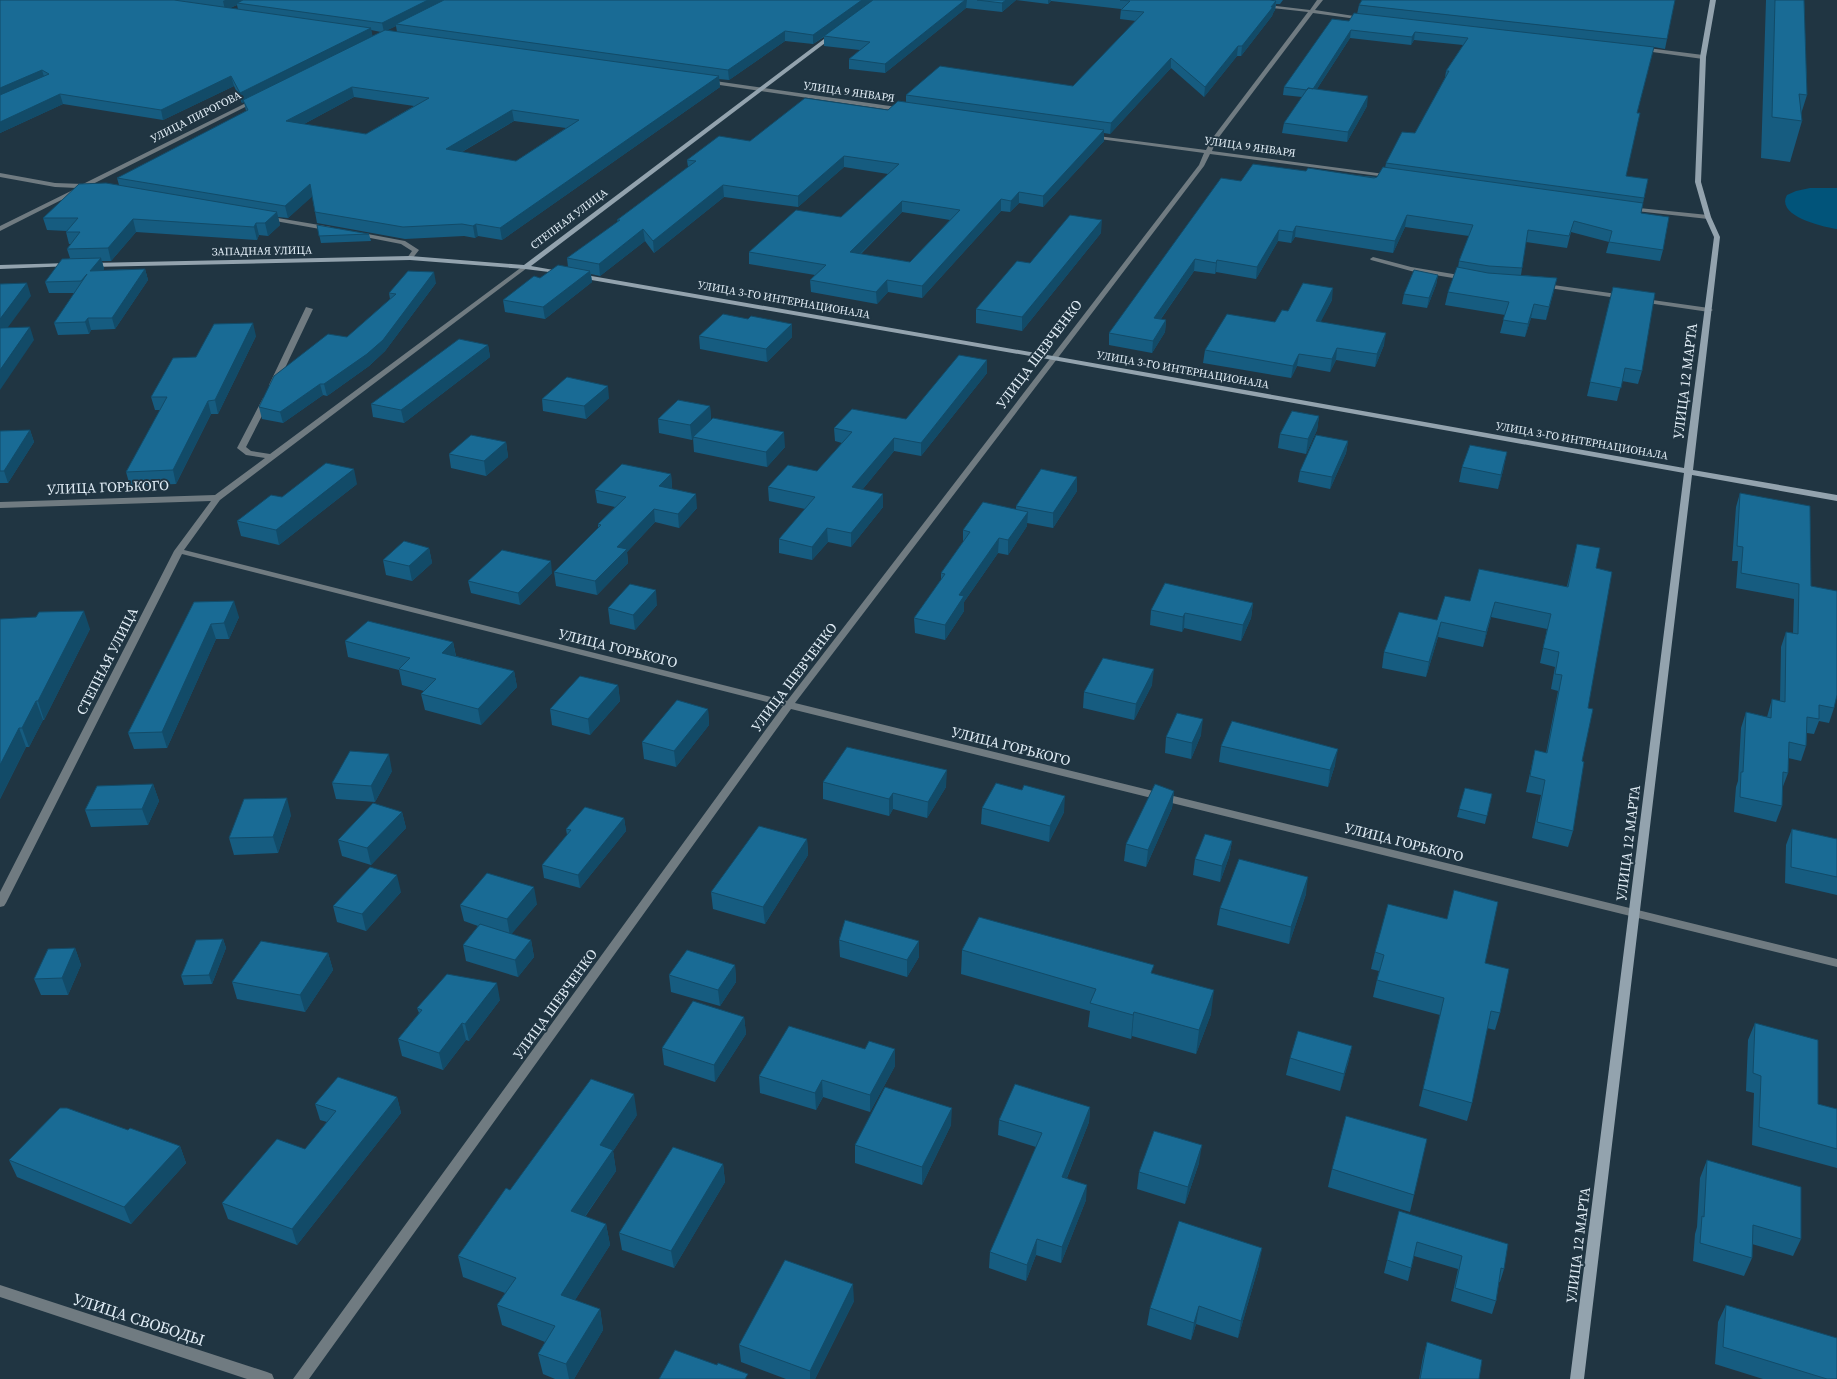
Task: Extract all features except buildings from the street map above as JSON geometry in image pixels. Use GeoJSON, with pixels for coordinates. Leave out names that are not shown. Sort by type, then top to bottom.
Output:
{"type":"FeatureCollection","features":[{"type":"Feature","properties":{"kind":"street","name":"УЛИЦА ШЕВЧЕНКО"},"geometry":{"type":"LineString","coordinates":[[300,1379],[789,705],[1202,165],[1212,141],[1320,0]]}},
{"type":"Feature","properties":{"kind":"street","name":"УЛИЦА 12 МАРТА"},"geometry":{"type":"LineString","coordinates":[[1577,1379],[1717,237],[1708,217],[1698,182],[1703,56],[1713,0]]}},
{"type":"Feature","properties":{"kind":"street"},"geometry":{"type":"LineString","coordinates":[[1251,3],[1370,19]]}},
{"type":"Feature","properties":{"kind":"street","name":"СТЕПНАЯ УЛИЦА"},"geometry":{"type":"LineString","coordinates":[[1,899],[179,551],[217,498],[758,89],[843,28]]}},
{"type":"Feature","properties":{"kind":"street"},"geometry":{"type":"LineString","coordinates":[[1634,49],[1703,56]]}},
{"type":"Feature","properties":{"kind":"street","name":"УЛИЦА 9 ЯНВАРЯ"},"geometry":{"type":"LineString","coordinates":[[699,81],[913,111]]}},
{"type":"Feature","properties":{"kind":"street","name":"УЛИЦА ПИРОГОВА"},"geometry":{"type":"LineString","coordinates":[[0,229],[260,98]]}},
{"type":"Feature","properties":{"kind":"street","name":"УЛИЦА 9 ЯНВАРЯ"},"geometry":{"type":"LineString","coordinates":[[1085,135],[1395,177]]}},
{"type":"Feature","properties":{"kind":"street"},"geometry":{"type":"LineString","coordinates":[[0,175],[56,185],[94,188]]}},
{"type":"Feature","properties":{"kind":"street"},"geometry":{"type":"LineString","coordinates":[[1620,208],[1708,217]]}},
{"type":"Feature","properties":{"kind":"street"},"geometry":{"type":"LineString","coordinates":[[259,217],[336,230]]}},
{"type":"Feature","properties":{"kind":"street"},"geometry":{"type":"LineString","coordinates":[[345,232],[403,242],[416,250],[410,258]]}},
{"type":"Feature","properties":{"kind":"street","name":"ЗАПАДНАЯ УЛИЦА"},"geometry":{"type":"LineString","coordinates":[[84,265],[410,258],[524,267]]}},
{"type":"Feature","properties":{"kind":"street"},"geometry":{"type":"LineString","coordinates":[[1373,259],[1411,269],[1469,279]]}},
{"type":"Feature","properties":{"kind":"street"},"geometry":{"type":"LineString","coordinates":[[1,268],[74,265]]}},
{"type":"Feature","properties":{"kind":"street","name":"УЛИЦА 3-ГО ИНТЕРНАЦИОНАЛА"},"geometry":{"type":"LineString","coordinates":[[524,267],[1053,358],[1837,498]]}},
{"type":"Feature","properties":{"kind":"street","name":"УЛИЦА 12 МАРТА"},"geometry":{"type":"LineString","coordinates":[[1532,285],[1550,286],[1709,310]]}},
{"type":"Feature","properties":{"kind":"street"},"geometry":{"type":"LineString","coordinates":[[271,457],[249,454],[241,448],[309,309]]}},
{"type":"Feature","properties":{"kind":"street","name":"УЛИЦА ГОРЬКОГО"},"geometry":{"type":"LineString","coordinates":[[0,505],[217,498]]}},
{"type":"Feature","properties":{"kind":"street","name":"УЛИЦА ГОРЬКОГО"},"geometry":{"type":"LineString","coordinates":[[179,551],[789,705],[1837,963]]}},
{"type":"Feature","properties":{"kind":"street","name":"УЛИЦА СВОБОДЫ"},"geometry":{"type":"LineString","coordinates":[[0,1292],[267,1379]]}},
{"type":"Feature","properties":{"kind":"shaded area"},"geometry":{"type":"Polygon","coordinates":[[[1810,188],[1837,188],[1837,229],[1812,223],[1788,209],[1785,202],[1787,195],[1810,188]]]}}]}
